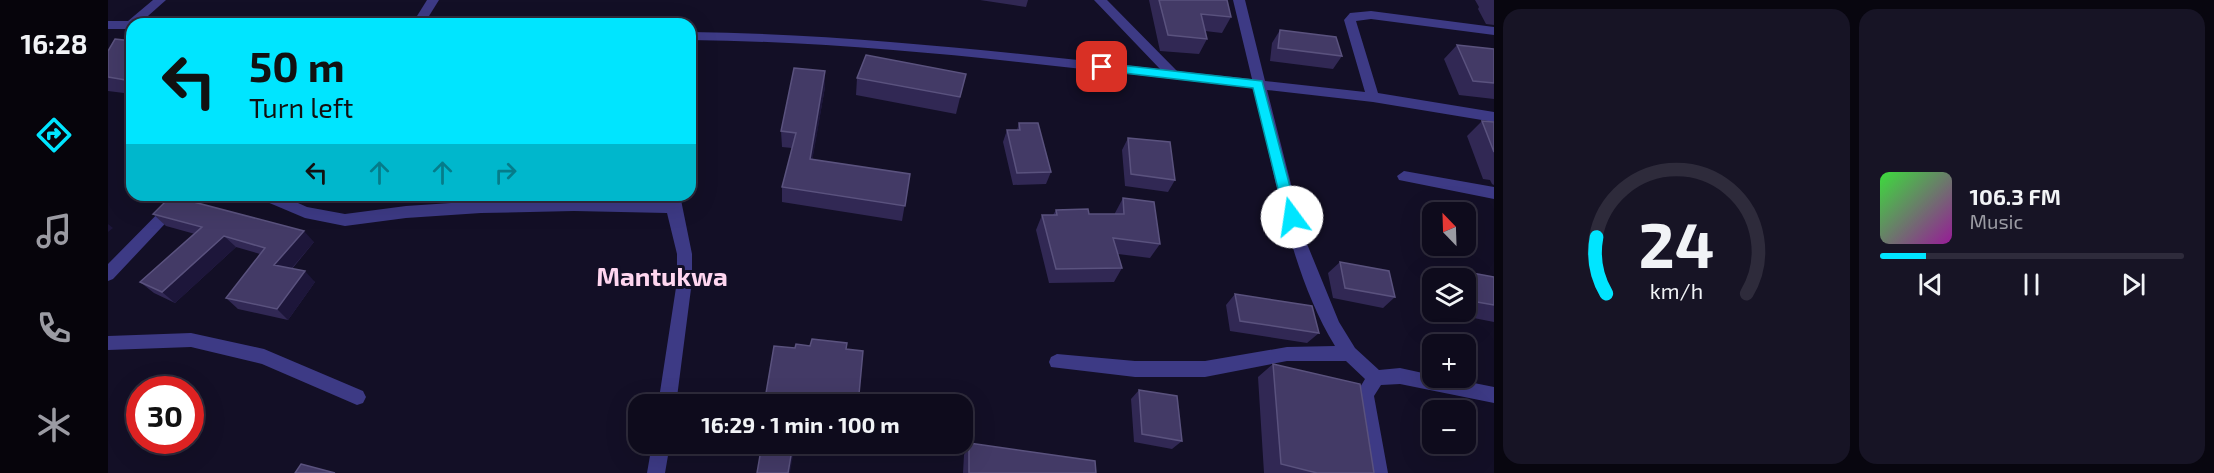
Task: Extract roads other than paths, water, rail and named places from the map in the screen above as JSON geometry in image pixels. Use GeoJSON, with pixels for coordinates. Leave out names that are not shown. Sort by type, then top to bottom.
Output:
{"type":"FeatureCollection","features":[{"type":"Feature","properties":{"kind":"street"},"geometry":{"type":"LineString","coordinates":[[140,18],[160,0]]}},
{"type":"Feature","properties":{"kind":"street"},"geometry":{"type":"LineString","coordinates":[[422,18],[433,0]]}},
{"type":"Feature","properties":{"kind":"street"},"geometry":{"type":"LineString","coordinates":[[1100,0],[1173,75]]}},
{"type":"Feature","properties":{"kind":"street"},"geometry":{"type":"LineString","coordinates":[[1239,0],[1298,239],[1332,326],[1349,353],[1376,378],[1400,376],[1494,395]]}},
{"type":"Feature","properties":{"kind":"street"},"geometry":{"type":"LineString","coordinates":[[1373,97],[1350,20],[1354,16],[1371,15],[1494,31]]}},
{"type":"Feature","properties":{"kind":"street"},"geometry":{"type":"LineString","coordinates":[[108,25],[126,25]]}},
{"type":"Feature","properties":{"kind":"street"},"geometry":{"type":"LineString","coordinates":[[696,36],[838,39],[1373,97],[1494,117]]}},
{"type":"Feature","properties":{"kind":"street"},"geometry":{"type":"LineString","coordinates":[[1404,176],[1494,193]]}},
{"type":"Feature","properties":{"kind":"street"},"geometry":{"type":"LineString","coordinates":[[108,274],[179,201]]}},
{"type":"Feature","properties":{"kind":"street"},"geometry":{"type":"LineString","coordinates":[[279,201],[305,212],[345,220],[481,207],[673,201],[681,229],[685,264],[669,394]]}},
{"type":"Feature","properties":{"kind":"street"},"geometry":{"type":"LineString","coordinates":[[108,343],[191,340],[264,357],[357,397]]}},
{"type":"Feature","properties":{"kind":"street"},"geometry":{"type":"LineString","coordinates":[[1057,362],[1135,369],[1205,369],[1287,354],[1349,353]]}},
{"type":"Feature","properties":{"kind":"street"},"geometry":{"type":"LineString","coordinates":[[1376,378],[1365,394],[1379,473]]}},
{"type":"Feature","properties":{"kind":"street"},"geometry":{"type":"LineString","coordinates":[[656,473],[659,454]]}},
{"type":"Feature","properties":{"kind":"district","name":"Mantukwa"},"geometry":{"type":"Point","coordinates":[662,277]}}]}
